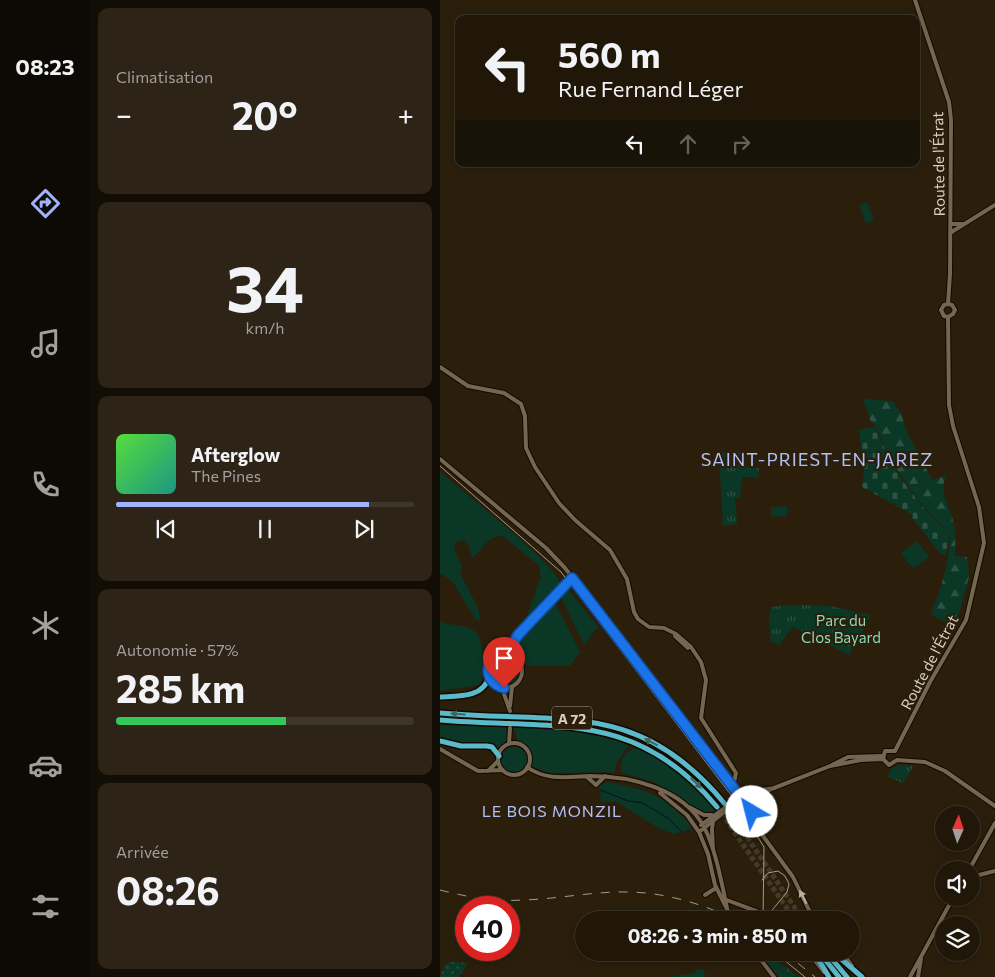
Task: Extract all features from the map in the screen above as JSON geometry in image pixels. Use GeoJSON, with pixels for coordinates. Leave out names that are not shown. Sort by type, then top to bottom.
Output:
{"type":"FeatureCollection","features":[{"type":"Feature","properties":{"kind":"highway"},"geometry":{"type":"LineString","coordinates":[[440,697],[476,692],[482,689],[488,676]]}},
{"type":"Feature","properties":{"kind":"highway","name":"A 72"},"geometry":{"type":"LineString","coordinates":[[440,713],[556,717],[612,726],[646,739],[674,756],[701,778],[725,804]]}},
{"type":"Feature","properties":{"kind":"highway","name":"A 72"},"geometry":{"type":"LineString","coordinates":[[440,720],[569,725],[621,736],[672,763],[692,778],[718,807]]}},
{"type":"Feature","properties":{"kind":"highway"},"geometry":{"type":"LineString","coordinates":[[440,741],[461,746],[492,747],[498,758]]}},
{"type":"Feature","properties":{"kind":"highway"},"geometry":{"type":"LineString","coordinates":[[819,961],[829,977]]}},
{"type":"Feature","properties":{"kind":"highway"},"geometry":{"type":"LineString","coordinates":[[826,961],[839,977]]}},
{"type":"Feature","properties":{"kind":"highway"},"geometry":{"type":"LineString","coordinates":[[834,961],[847,977]]}},
{"type":"Feature","properties":{"kind":"highway"},"geometry":{"type":"LineString","coordinates":[[843,961],[862,977]]}},
{"type":"Feature","properties":{"kind":"main road","name":"Route de l'Étrat"},"geometry":{"type":"LineString","coordinates":[[915,0],[949,102],[952,152],[948,304]]}},
{"type":"Feature","properties":{"kind":"main road"},"geometry":{"type":"LineString","coordinates":[[950,233],[995,205]]}},
{"type":"Feature","properties":{"kind":"main road"},"geometry":{"type":"LineString","coordinates":[[950,224],[966,224]]}},
{"type":"Feature","properties":{"kind":"main road"},"geometry":{"type":"LineString","coordinates":[[948,304],[952,305],[955,310],[948,317],[942,314],[941,310],[944,305],[948,304]]}},
{"type":"Feature","properties":{"kind":"main road","name":"Route de l'Étrat"},"geometry":{"type":"LineString","coordinates":[[895,751],[930,682],[966,620],[984,543],[979,507],[953,426],[949,405],[948,317]]}},
{"type":"Feature","properties":{"kind":"main road"},"geometry":{"type":"LineString","coordinates":[[440,367],[468,386],[504,393],[521,404],[525,416],[526,448],[535,467],[575,520],[610,550],[629,583],[634,612],[638,620],[649,627],[668,629],[683,639],[701,662],[706,676],[701,718],[736,773],[733,787],[735,801]]}},
{"type":"Feature","properties":{"kind":"main road"},"geometry":{"type":"LineString","coordinates":[[440,459],[546,548],[572,578],[738,792],[752,812],[763,836],[793,877],[812,911]]}},
{"type":"Feature","properties":{"kind":"main road"},"geometry":{"type":"LineString","coordinates":[[504,653],[514,656],[522,665],[522,675],[518,683],[512,687],[502,688],[494,684],[488,676],[488,669],[492,660],[513,645],[518,635],[572,578]]}},
{"type":"Feature","properties":{"kind":"main road"},"geometry":{"type":"LineString","coordinates":[[513,645],[514,656]]}},
{"type":"Feature","properties":{"kind":"main road"},"geometry":{"type":"LineString","coordinates":[[502,688],[510,710],[512,687]]}},
{"type":"Feature","properties":{"kind":"main road"},"geometry":{"type":"LineString","coordinates":[[509,744],[510,728],[515,744]]}},
{"type":"Feature","properties":{"kind":"main road"},"geometry":{"type":"LineString","coordinates":[[440,749],[484,772],[503,770],[516,775],[527,767],[528,752],[525,748],[509,744],[504,747],[490,770],[484,772]]}},
{"type":"Feature","properties":{"kind":"main road"},"geometry":{"type":"LineString","coordinates":[[882,758],[887,750],[895,751],[897,760]]}},
{"type":"Feature","properties":{"kind":"main road"},"geometry":{"type":"LineString","coordinates":[[498,758],[503,770]]}},
{"type":"Feature","properties":{"kind":"main road"},"geometry":{"type":"LineString","coordinates":[[698,830],[714,815],[735,801],[756,797],[848,758],[882,758],[889,765],[897,760],[925,762],[945,771],[995,806]]}},
{"type":"Feature","properties":{"kind":"main road"},"geometry":{"type":"LineString","coordinates":[[527,767],[542,776],[560,778],[605,776],[631,779],[655,788],[704,815],[714,815]]}},
{"type":"Feature","properties":{"kind":"main road"},"geometry":{"type":"LineString","coordinates":[[587,776],[596,785],[605,776]]}},
{"type":"Feature","properties":{"kind":"main road"},"geometry":{"type":"LineString","coordinates":[[738,792],[782,786]]}},
{"type":"Feature","properties":{"kind":"main road"},"geometry":{"type":"LineString","coordinates":[[703,826],[714,821],[735,804],[782,786]]}},
{"type":"Feature","properties":{"kind":"main road"},"geometry":{"type":"LineString","coordinates":[[655,788],[674,803],[698,830],[716,888],[724,899],[757,911]]}},
{"type":"Feature","properties":{"kind":"main road"},"geometry":{"type":"LineString","coordinates":[[752,812],[756,797]]}},
{"type":"Feature","properties":{"kind":"main road"},"geometry":{"type":"LineString","coordinates":[[687,806],[703,826],[714,855],[728,911],[736,904]]}},
{"type":"Feature","properties":{"kind":"main road"},"geometry":{"type":"LineString","coordinates":[[714,821],[712,829],[714,855]]}},
{"type":"Feature","properties":{"kind":"main road"},"geometry":{"type":"LineString","coordinates":[[974,861],[995,823]]}},
{"type":"Feature","properties":{"kind":"main road"},"geometry":{"type":"LineString","coordinates":[[980,875],[995,870]]}},
{"type":"Feature","properties":{"kind":"main road"},"geometry":{"type":"LineString","coordinates":[[705,895],[716,888]]}},
{"type":"Feature","properties":{"kind":"main road"},"geometry":{"type":"LineString","coordinates":[[910,977],[949,906]]}},
{"type":"Feature","properties":{"kind":"main road"},"geometry":{"type":"LineString","coordinates":[[918,977],[921,957]]}},
{"type":"Feature","properties":{"kind":"main road"},"geometry":{"type":"LineString","coordinates":[[762,961],[774,977]]}},
{"type":"Feature","properties":{"kind":"main road"},"geometry":{"type":"LineString","coordinates":[[816,961],[829,977]]}},
{"type":"Feature","properties":{"kind":"main road"},"geometry":{"type":"LineString","coordinates":[[849,961],[862,977]]}},
{"type":"Feature","properties":{"kind":"green space"},"geometry":{"type":"Polygon","coordinates":[[[867,202],[874,220],[866,223],[859,205],[867,202]]]}},
{"type":"Feature","properties":{"kind":"green space"},"geometry":{"type":"Polygon","coordinates":[[[863,399],[892,401],[901,413],[907,432],[932,480],[947,475],[943,487],[954,524],[955,556],[967,557],[969,577],[955,628],[931,614],[944,575],[950,535],[917,499],[892,462],[876,427],[870,420],[863,399]]]}},
{"type":"Feature","properties":{"kind":"green space"},"geometry":{"type":"Polygon","coordinates":[[[875,427],[890,459],[906,485],[949,535],[946,555],[941,554],[912,518],[913,515],[862,487],[864,472],[859,430],[875,427]]]}},
{"type":"Feature","properties":{"kind":"green space"},"geometry":{"type":"Polygon","coordinates":[[[719,452],[745,452],[743,467],[759,468],[758,477],[742,477],[740,497],[735,498],[737,524],[723,526],[719,452]]]}},
{"type":"Feature","properties":{"kind":"green space"},"geometry":{"type":"Polygon","coordinates":[[[440,472],[525,544],[554,573],[560,583],[526,618],[541,577],[539,566],[503,536],[494,537],[472,559],[469,546],[464,540],[456,542],[454,548],[462,567],[460,573],[478,608],[481,621],[475,619],[453,582],[440,573],[440,472]]]}},
{"type":"Feature","properties":{"kind":"green space"},"geometry":{"type":"Polygon","coordinates":[[[787,506],[787,516],[771,517],[771,507],[787,506]]]}},
{"type":"Feature","properties":{"kind":"green space"},"geometry":{"type":"Polygon","coordinates":[[[917,541],[929,557],[913,569],[901,553],[917,541]]]}},
{"type":"Feature","properties":{"kind":"green space"},"geometry":{"type":"Polygon","coordinates":[[[567,588],[598,627],[584,645],[560,595],[567,588]]]}},
{"type":"Feature","properties":{"kind":"green space"},"geometry":{"type":"Polygon","coordinates":[[[554,600],[580,652],[570,666],[527,666],[517,650],[519,639],[554,600]]]}},
{"type":"Feature","properties":{"kind":"green space","name":"Parc du Clos Bayard"},"geometry":{"type":"Polygon","coordinates":[[[789,605],[830,606],[871,615],[849,655],[793,627],[779,645],[771,642],[769,617],[771,607],[789,605]]]}},
{"type":"Feature","properties":{"kind":"green space"},"geometry":{"type":"Polygon","coordinates":[[[440,621],[467,627],[478,636],[483,652],[483,670],[480,685],[440,691],[440,621]]]}},
{"type":"Feature","properties":{"kind":"green space"},"geometry":{"type":"Polygon","coordinates":[[[505,655],[516,660],[521,671],[516,682],[505,687],[494,682],[489,671],[494,660],[505,655]]]}},
{"type":"Feature","properties":{"kind":"green space"},"geometry":{"type":"Polygon","coordinates":[[[440,725],[507,727],[507,740],[497,750],[487,746],[440,740],[440,725]]]}},
{"type":"Feature","properties":{"kind":"green space"},"geometry":{"type":"Polygon","coordinates":[[[514,727],[544,728],[572,732],[601,737],[629,745],[618,760],[614,772],[548,773],[533,767],[529,751],[517,739],[514,727]]]}},
{"type":"Feature","properties":{"kind":"green space"},"geometry":{"type":"Polygon","coordinates":[[[514,747],[523,751],[527,760],[523,769],[514,773],[505,769],[501,760],[505,751],[514,747]]]}},
{"type":"Feature","properties":{"kind":"green space"},"geometry":{"type":"Polygon","coordinates":[[[634,748],[655,756],[667,764],[716,810],[711,813],[700,811],[654,782],[623,773],[622,759],[634,748]]]}},
{"type":"Feature","properties":{"kind":"green space"},"geometry":{"type":"Polygon","coordinates":[[[898,765],[914,765],[903,783],[888,777],[891,769],[898,765]]]}},
{"type":"Feature","properties":{"kind":"green space"},"geometry":{"type":"Polygon","coordinates":[[[607,782],[645,791],[655,796],[674,808],[693,828],[674,834],[660,829],[617,802],[601,802],[600,786],[607,782]]]}},
{"type":"Feature","properties":{"kind":"green space"},"geometry":{"type":"Polygon","coordinates":[[[766,961],[778,961],[798,977],[779,977],[766,961]]]}},
{"type":"Feature","properties":{"kind":"green space"},"geometry":{"type":"Polygon","coordinates":[[[450,962],[468,963],[459,977],[440,977],[445,964],[450,962]]]}},
{"type":"Feature","properties":{"kind":"green space"},"geometry":{"type":"Polygon","coordinates":[[[704,969],[705,977],[670,977],[695,973],[696,970],[704,969]]]}},
{"type":"Feature","properties":{"kind":"waterway"},"geometry":{"type":"LineString","coordinates":[[601,790],[628,801],[643,803],[669,819],[683,833]]}},
{"type":"Feature","properties":{"kind":"tunnel"},"geometry":{"type":"LineString","coordinates":[[726,806],[797,911]]}},
{"type":"Feature","properties":{"kind":"tunnel"},"geometry":{"type":"LineString","coordinates":[[717,807],[789,911]]}},
{"type":"Feature","properties":{"kind":"tram line"},"geometry":{"type":"LineString","coordinates":[[440,466],[561,572],[731,795],[764,847],[763,911]]}},
{"type":"Feature","properties":{"kind":"tram line"},"geometry":{"type":"LineString","coordinates":[[762,880],[768,873],[778,871],[785,876],[789,884],[787,892],[771,911]]}},
{"type":"Feature","properties":{"kind":"tram line"},"geometry":{"type":"LineString","coordinates":[[785,961],[805,977]]}},
{"type":"Feature","properties":{"kind":"railway"},"geometry":{"type":"LineString","coordinates":[[440,890],[460,895],[502,900],[603,893],[644,893],[684,900],[716,911]]}},
{"type":"Feature","properties":{"kind":"railway"},"geometry":{"type":"LineString","coordinates":[[795,961],[815,977]]}},
{"type":"Feature","properties":{"kind":"district","name":"SAINT-PRIEST-EN-JAREZ"},"geometry":{"type":"Point","coordinates":[817,459]}},
{"type":"Feature","properties":{"kind":"district","name":"LE BOIS MONZIL"},"geometry":{"type":"Point","coordinates":[552,810]}},
{"type":"Feature","properties":{"kind":"route"},"geometry":{"type":"LineString","coordinates":[[504,688],[494,684],[488,676],[489,664],[496,656],[504,653],[513,645],[518,635],[572,578],[694,734],[752,812]]}}]}
